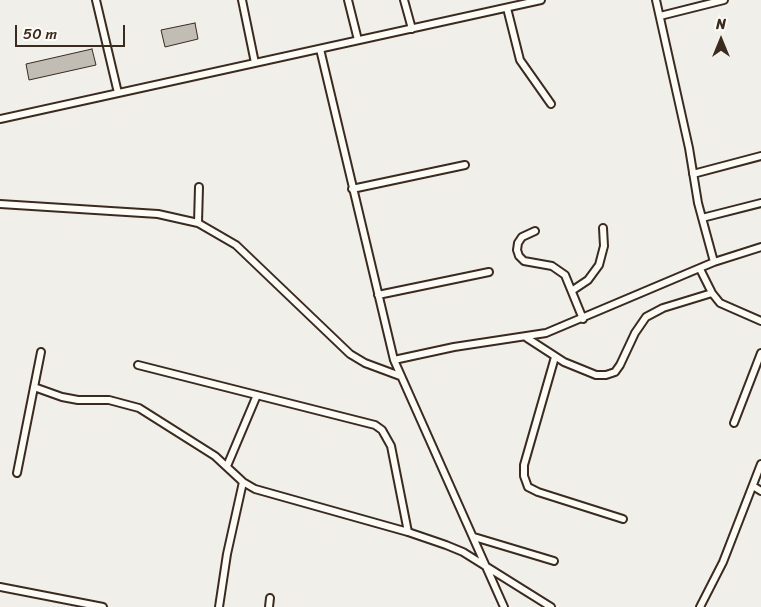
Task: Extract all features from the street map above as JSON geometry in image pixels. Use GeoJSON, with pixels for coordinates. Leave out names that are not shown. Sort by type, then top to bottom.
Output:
{"type":"FeatureCollection","features":[{"type":"Feature","properties":{"kind":"lane"},"geometry":{"type":"LineString","coordinates":[[96,0],[118,93]]}},
{"type":"Feature","properties":{"kind":"lane"},"geometry":{"type":"LineString","coordinates":[[242,0],[255,63]]}},
{"type":"Feature","properties":{"kind":"lane"},"geometry":{"type":"LineString","coordinates":[[348,0],[358,40]]}},
{"type":"Feature","properties":{"kind":"lane"},"geometry":{"type":"LineString","coordinates":[[404,0],[412,28]]}},
{"type":"Feature","properties":{"kind":"lane"},"geometry":{"type":"LineString","coordinates":[[0,119],[541,0]]}},
{"type":"Feature","properties":{"kind":"lane"},"geometry":{"type":"LineString","coordinates":[[656,0],[689,148],[702,218],[714,262]]}},
{"type":"Feature","properties":{"kind":"lane"},"geometry":{"type":"LineString","coordinates":[[660,16],[724,0]]}},
{"type":"Feature","properties":{"kind":"lane"},"geometry":{"type":"LineString","coordinates":[[507,8],[520,60],[551,104]]}},
{"type":"Feature","properties":{"kind":"lane"},"geometry":{"type":"LineString","coordinates":[[320,49],[394,360],[488,567],[504,607]]}},
{"type":"Feature","properties":{"kind":"lane"},"geometry":{"type":"LineString","coordinates":[[693,174],[761,156]]}},
{"type":"Feature","properties":{"kind":"lane"},"geometry":{"type":"LineString","coordinates":[[352,189],[465,165]]}},
{"type":"Feature","properties":{"kind":"lane"},"geometry":{"type":"LineString","coordinates":[[198,223],[199,186]]}},
{"type":"Feature","properties":{"kind":"lane"},"geometry":{"type":"LineString","coordinates":[[702,218],[761,203]]}},
{"type":"Feature","properties":{"kind":"lane"},"geometry":{"type":"LineString","coordinates":[[0,204],[158,214],[198,223],[236,246],[350,354],[365,363],[400,376]]}},
{"type":"Feature","properties":{"kind":"lane"},"geometry":{"type":"LineString","coordinates":[[573,290],[588,280],[599,264],[604,246],[602,228]]}},
{"type":"Feature","properties":{"kind":"lane"},"geometry":{"type":"LineString","coordinates":[[535,231],[522,237],[518,242],[517,250],[519,256],[524,261],[544,263],[565,275],[573,290],[583,319]]}},
{"type":"Feature","properties":{"kind":"lane"},"geometry":{"type":"LineString","coordinates":[[394,360],[454,347],[527,338],[562,328],[714,262],[761,247]]}},
{"type":"Feature","properties":{"kind":"lane"},"geometry":{"type":"LineString","coordinates":[[700,269],[712,293],[725,307],[761,321]]}},
{"type":"Feature","properties":{"kind":"lane"},"geometry":{"type":"LineString","coordinates":[[378,295],[489,272]]}},
{"type":"Feature","properties":{"kind":"lane"},"geometry":{"type":"LineString","coordinates":[[527,338],[555,357],[596,375],[606,375],[615,372],[646,317],[663,308],[712,293]]}},
{"type":"Feature","properties":{"kind":"lane"},"geometry":{"type":"LineString","coordinates":[[17,473],[41,352]]}},
{"type":"Feature","properties":{"kind":"lane"},"geometry":{"type":"LineString","coordinates":[[734,423],[761,353]]}},
{"type":"Feature","properties":{"kind":"lane"},"geometry":{"type":"LineString","coordinates":[[555,357],[524,464],[524,476],[528,486],[538,492],[623,519]]}},
{"type":"Feature","properties":{"kind":"lane"},"geometry":{"type":"LineString","coordinates":[[138,364],[366,422],[382,430],[391,446],[408,532]]}},
{"type":"Feature","properties":{"kind":"lane"},"geometry":{"type":"LineString","coordinates":[[34,387],[62,397],[78,400],[109,400],[139,408],[227,466],[243,482],[268,494],[408,532],[463,552],[552,607]]}},
{"type":"Feature","properties":{"kind":"lane"},"geometry":{"type":"LineString","coordinates":[[227,466],[256,395]]}},
{"type":"Feature","properties":{"kind":"lane"},"geometry":{"type":"LineString","coordinates":[[700,607],[722,562],[761,464]]}},
{"type":"Feature","properties":{"kind":"lane"},"geometry":{"type":"LineString","coordinates":[[219,607],[227,554],[243,482]]}},
{"type":"Feature","properties":{"kind":"lane"},"geometry":{"type":"LineString","coordinates":[[753,486],[761,491]]}},
{"type":"Feature","properties":{"kind":"lane"},"geometry":{"type":"LineString","coordinates":[[474,537],[554,561]]}},
{"type":"Feature","properties":{"kind":"lane"},"geometry":{"type":"LineString","coordinates":[[0,587],[103,607]]}},
{"type":"Feature","properties":{"kind":"lane"},"geometry":{"type":"LineString","coordinates":[[269,607],[270,598]]}},
{"type":"Feature","properties":{"kind":"building"},"geometry":{"type":"Polygon","coordinates":[[[195,23],[198,39],[165,47],[161,30],[195,23]]]}},
{"type":"Feature","properties":{"kind":"building"},"geometry":{"type":"Polygon","coordinates":[[[92,49],[96,65],[29,80],[26,64],[92,49]]]}}]}
